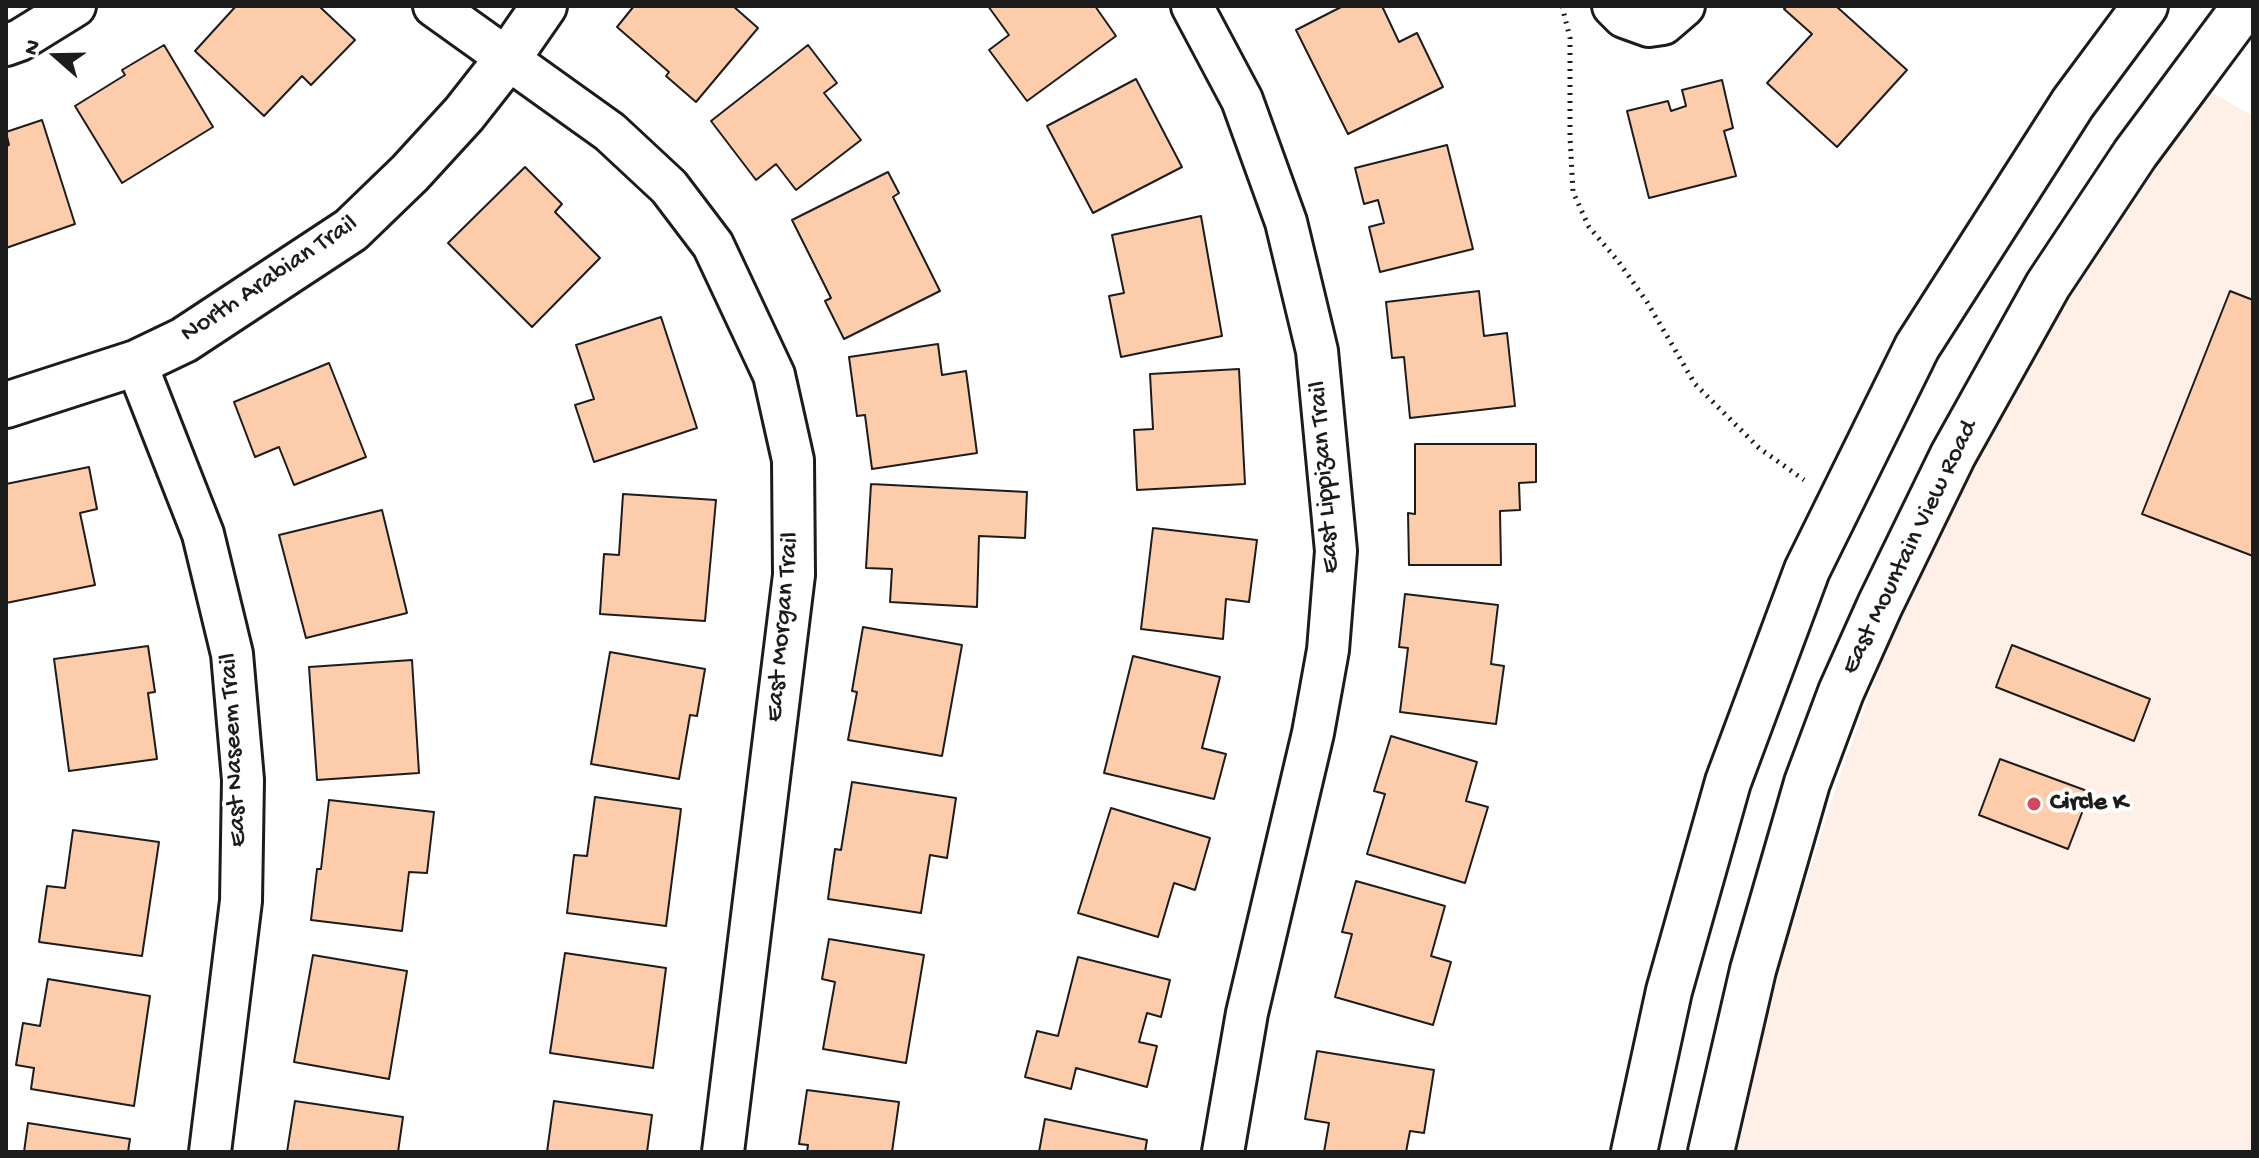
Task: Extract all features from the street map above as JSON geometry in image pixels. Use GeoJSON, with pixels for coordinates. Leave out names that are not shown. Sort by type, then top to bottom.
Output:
{"type":"FeatureCollection","features":[{"type":"Feature","properties":{"kind":"main road","name":"North Arabian Trail"},"geometry":{"type":"LineString","coordinates":[[6,405],[136,363],[184,340],[351,230],[464,114],[544,6]]}},
{"type":"Feature","properties":{"kind":"main road"},"geometry":{"type":"LineString","coordinates":[[1634,1152],[1669,991],[1728,782],[1807,570],[1917,347],[2073,103],[2145,6]]}},
{"type":"Feature","properties":{"kind":"main road","name":"East Mountain View Road"},"geometry":{"type":"LineString","coordinates":[[1711,1152],[1753,970],[1807,783],[1841,692],[1880,605],[1953,455],[2048,285],[2135,154],[2245,6]]}},
{"type":"Feature","properties":{"kind":"street"},"geometry":{"type":"LineString","coordinates":[[6,45],[20,40],[75,6]]}},
{"type":"Feature","properties":{"kind":"street","name":"East Morgan Trail"},"geometry":{"type":"LineString","coordinates":[[434,6],[610,132],[669,187],[713,245],[774,375],[793,460],[794,575],[723,1152]]}},
{"type":"Feature","properties":{"kind":"street","name":"East Lippizan Trail"},"geometry":{"type":"LineString","coordinates":[[1192,6],[1242,100],[1286,222],[1317,351],[1336,551],[1328,650],[1313,733],[1247,1013],[1223,1152]]}},
{"type":"Feature","properties":{"kind":"street"},"geometry":{"type":"LineString","coordinates":[[1613,6],[1624,17],[1649,26],[1663,24],[1684,6]]}},
{"type":"Feature","properties":{"kind":"street","name":"East Naseem Trail"},"geometry":{"type":"LineString","coordinates":[[136,363],[203,534],[232,654],[243,780],[241,901],[210,1152]]}},
{"type":"Feature","properties":{"kind":"path"},"geometry":{"type":"LineString","coordinates":[[1562,6],[1570,38],[1573,192],[1589,227],[1647,302],[1695,384],[1759,448],[1804,480]]}},
{"type":"Feature","properties":{"kind":"shaded area"},"geometry":{"type":"Polygon","coordinates":[[[2208,90],[2253,116],[2253,1152],[1737,1152],[1767,1005],[1837,784],[1887,646],[1924,563],[2003,409],[2069,298],[2208,90]]]}},
{"type":"Feature","properties":{"kind":"building"},"geometry":{"type":"Polygon","coordinates":[[[236,6],[319,6],[355,40],[311,85],[302,76],[264,116],[195,51],[236,6]]]}},
{"type":"Feature","properties":{"kind":"building"},"geometry":{"type":"Polygon","coordinates":[[[634,6],[733,6],[758,28],[696,102],[666,76],[669,72],[617,27],[634,6]]]}},
{"type":"Feature","properties":{"kind":"building"},"geometry":{"type":"Polygon","coordinates":[[[988,6],[1095,6],[1116,36],[1027,101],[989,50],[1009,35],[988,6]]]}},
{"type":"Feature","properties":{"kind":"building"},"geometry":{"type":"Polygon","coordinates":[[[1343,6],[1382,6],[1399,42],[1417,33],[1443,87],[1348,134],[1296,30],[1343,6]]]}},
{"type":"Feature","properties":{"kind":"building"},"geometry":{"type":"Polygon","coordinates":[[[1787,6],[1836,6],[1907,70],[1837,147],[1767,83],[1812,34],[1784,9],[1787,6]]]}},
{"type":"Feature","properties":{"kind":"building"},"geometry":{"type":"Polygon","coordinates":[[[164,45],[213,127],[122,183],[75,106],[125,75],[122,70],[164,45]]]}},
{"type":"Feature","properties":{"kind":"building"},"geometry":{"type":"Polygon","coordinates":[[[808,45],[837,83],[824,93],[861,140],[796,190],[776,164],[756,180],[711,121],[808,45]]]}},
{"type":"Feature","properties":{"kind":"building"},"geometry":{"type":"Polygon","coordinates":[[[1136,79],[1182,167],[1093,213],[1047,126],[1136,79]]]}},
{"type":"Feature","properties":{"kind":"building"},"geometry":{"type":"Polygon","coordinates":[[[1722,80],[1733,128],[1724,131],[1736,176],[1649,198],[1627,111],[1668,101],[1671,111],[1686,106],[1682,90],[1722,80]]]}},
{"type":"Feature","properties":{"kind":"building"},"geometry":{"type":"Polygon","coordinates":[[[42,120],[75,224],[6,248],[6,146],[9,145],[6,132],[42,120]]]}},
{"type":"Feature","properties":{"kind":"building"},"geometry":{"type":"Polygon","coordinates":[[[1447,145],[1473,249],[1380,272],[1369,227],[1384,223],[1378,200],[1364,204],[1355,168],[1447,145]]]}},
{"type":"Feature","properties":{"kind":"building"},"geometry":{"type":"Polygon","coordinates":[[[525,167],[562,204],[555,212],[600,258],[532,327],[448,243],[525,167]]]}},
{"type":"Feature","properties":{"kind":"building"},"geometry":{"type":"Polygon","coordinates":[[[888,172],[899,193],[893,197],[940,291],[844,339],[825,301],[831,298],[792,220],[888,172]]]}},
{"type":"Feature","properties":{"kind":"building"},"geometry":{"type":"Polygon","coordinates":[[[1201,216],[1222,336],[1121,357],[1109,296],[1124,293],[1112,235],[1201,216]]]}},
{"type":"Feature","properties":{"kind":"building"},"geometry":{"type":"Polygon","coordinates":[[[1479,291],[1484,336],[1507,333],[1515,406],[1410,418],[1404,357],[1392,358],[1386,302],[1479,291]]]}},
{"type":"Feature","properties":{"kind":"building"},"geometry":{"type":"Polygon","coordinates":[[[2230,291],[2253,300],[2253,556],[2142,514],[2230,291]]]}},
{"type":"Feature","properties":{"kind":"building"},"geometry":{"type":"Polygon","coordinates":[[[661,317],[697,428],[594,462],[575,405],[594,399],[576,345],[661,317]]]}},
{"type":"Feature","properties":{"kind":"building"},"geometry":{"type":"Polygon","coordinates":[[[938,344],[942,375],[966,371],[977,453],[872,469],[865,415],[857,416],[849,357],[938,344]]]}},
{"type":"Feature","properties":{"kind":"building"},"geometry":{"type":"Polygon","coordinates":[[[329,363],[366,457],[294,485],[279,447],[255,457],[234,402],[329,363]]]}},
{"type":"Feature","properties":{"kind":"building"},"geometry":{"type":"Polygon","coordinates":[[[1239,369],[1245,484],[1137,490],[1134,430],[1153,429],[1150,374],[1239,369]]]}},
{"type":"Feature","properties":{"kind":"building"},"geometry":{"type":"Polygon","coordinates":[[[1415,444],[1536,444],[1536,482],[1519,483],[1520,510],[1500,511],[1501,565],[1409,565],[1408,513],[1415,514],[1415,444]]]}},
{"type":"Feature","properties":{"kind":"building"},"geometry":{"type":"Polygon","coordinates":[[[89,467],[97,509],[80,513],[95,585],[6,603],[6,484],[89,467]]]}},
{"type":"Feature","properties":{"kind":"building"},"geometry":{"type":"Polygon","coordinates":[[[871,484],[1027,492],[1025,538],[979,536],[977,607],[890,602],[892,569],[866,568],[871,484]]]}},
{"type":"Feature","properties":{"kind":"building"},"geometry":{"type":"Polygon","coordinates":[[[623,494],[716,500],[705,621],[600,614],[604,554],[619,555],[623,494]]]}},
{"type":"Feature","properties":{"kind":"building"},"geometry":{"type":"Polygon","coordinates":[[[382,510],[407,613],[306,638],[279,535],[382,510]]]}},
{"type":"Feature","properties":{"kind":"building"},"geometry":{"type":"Polygon","coordinates":[[[1153,528],[1257,540],[1249,602],[1226,599],[1223,639],[1141,629],[1153,528]]]}},
{"type":"Feature","properties":{"kind":"building"},"geometry":{"type":"Polygon","coordinates":[[[1405,594],[1498,605],[1491,664],[1504,666],[1496,724],[1400,712],[1408,648],[1399,647],[1405,594]]]}},
{"type":"Feature","properties":{"kind":"building"},"geometry":{"type":"Polygon","coordinates":[[[863,627],[962,645],[942,756],[848,740],[857,692],[852,691],[863,627]]]}},
{"type":"Feature","properties":{"kind":"building","name":"Circle K"},"geometry":{"type":"Polygon","coordinates":[[[2012,645],[2150,699],[2134,741],[1996,687],[2012,645]]]}},
{"type":"Feature","properties":{"kind":"building"},"geometry":{"type":"Polygon","coordinates":[[[148,646],[155,692],[148,693],[157,759],[69,771],[54,659],[148,646]]]}},
{"type":"Feature","properties":{"kind":"building"},"geometry":{"type":"Polygon","coordinates":[[[610,652],[705,669],[697,716],[690,715],[679,779],[591,764],[610,652]]]}},
{"type":"Feature","properties":{"kind":"building"},"geometry":{"type":"Polygon","coordinates":[[[1133,656],[1220,677],[1202,748],[1226,754],[1214,799],[1104,773],[1133,656]]]}},
{"type":"Feature","properties":{"kind":"building"},"geometry":{"type":"Polygon","coordinates":[[[412,660],[419,773],[317,780],[309,667],[412,660]]]}},
{"type":"Feature","properties":{"kind":"building"},"geometry":{"type":"Polygon","coordinates":[[[1391,736],[1477,762],[1466,801],[1488,807],[1465,883],[1367,854],[1385,794],[1374,791],[1391,736]]]}},
{"type":"Feature","properties":{"kind":"building","name":"Circle K"},"geometry":{"type":"Polygon","coordinates":[[[2000,759],[2090,792],[2068,849],[1979,815],[2000,759]]]}},
{"type":"Feature","properties":{"kind":"building"},"geometry":{"type":"Polygon","coordinates":[[[852,782],[956,798],[947,858],[930,855],[921,913],[828,899],[835,849],[841,850],[852,782]]]}},
{"type":"Feature","properties":{"kind":"building"},"geometry":{"type":"Polygon","coordinates":[[[595,797],[681,809],[666,926],[567,913],[574,855],[587,856],[595,797]]]}},
{"type":"Feature","properties":{"kind":"building"},"geometry":{"type":"Polygon","coordinates":[[[329,800],[434,812],[427,873],[409,872],[402,931],[311,920],[329,800]]]}},
{"type":"Feature","properties":{"kind":"building"},"geometry":{"type":"Polygon","coordinates":[[[1111,808],[1210,838],[1195,890],[1174,883],[1158,937],[1078,913],[1111,808]]]}},
{"type":"Feature","properties":{"kind":"building"},"geometry":{"type":"Polygon","coordinates":[[[73,830],[159,842],[142,956],[39,942],[47,886],[65,888],[73,830]]]}},
{"type":"Feature","properties":{"kind":"building"},"geometry":{"type":"Polygon","coordinates":[[[1356,881],[1445,906],[1431,956],[1451,962],[1433,1025],[1335,997],[1352,934],[1342,932],[1356,881]]]}},
{"type":"Feature","properties":{"kind":"building"},"geometry":{"type":"Polygon","coordinates":[[[829,939],[924,955],[906,1063],[823,1049],[835,982],[822,979],[829,939]]]}},
{"type":"Feature","properties":{"kind":"building"},"geometry":{"type":"Polygon","coordinates":[[[565,953],[666,968],[653,1068],[550,1053],[565,953]]]}},
{"type":"Feature","properties":{"kind":"building"},"geometry":{"type":"Polygon","coordinates":[[[313,955],[407,971],[389,1079],[294,1062],[313,955]]]}},
{"type":"Feature","properties":{"kind":"building"},"geometry":{"type":"Polygon","coordinates":[[[1078,957],[1170,980],[1161,1017],[1147,1013],[1139,1042],[1157,1046],[1147,1087],[1076,1068],[1071,1089],[1025,1077],[1037,1031],[1058,1036],[1078,957]]]}},
{"type":"Feature","properties":{"kind":"building"},"geometry":{"type":"Polygon","coordinates":[[[48,979],[150,996],[134,1106],[31,1089],[34,1068],[16,1065],[23,1023],[40,1026],[48,979]]]}},
{"type":"Feature","properties":{"kind":"building"},"geometry":{"type":"Polygon","coordinates":[[[1317,1051],[1434,1070],[1424,1133],[1410,1131],[1406,1152],[1324,1152],[1329,1123],[1305,1119],[1317,1051]]]}},
{"type":"Feature","properties":{"kind":"building"},"geometry":{"type":"Polygon","coordinates":[[[807,1090],[899,1102],[892,1152],[807,1152],[808,1145],[799,1144],[807,1090]]]}},
{"type":"Feature","properties":{"kind":"building"},"geometry":{"type":"Polygon","coordinates":[[[295,1101],[403,1117],[398,1152],[287,1152],[295,1101]]]}},
{"type":"Feature","properties":{"kind":"building"},"geometry":{"type":"Polygon","coordinates":[[[554,1101],[652,1115],[647,1152],[547,1152],[554,1101]]]}},
{"type":"Feature","properties":{"kind":"building"},"geometry":{"type":"Polygon","coordinates":[[[1045,1119],[1147,1140],[1145,1152],[1039,1152],[1045,1119]]]}},
{"type":"Feature","properties":{"kind":"building"},"geometry":{"type":"Polygon","coordinates":[[[28,1123],[130,1139],[128,1152],[24,1152],[28,1123]]]}},
{"type":"Feature","properties":{"kind":"place","name":"Circle K"},"geometry":{"type":"Point","coordinates":[2034,804]}}]}
